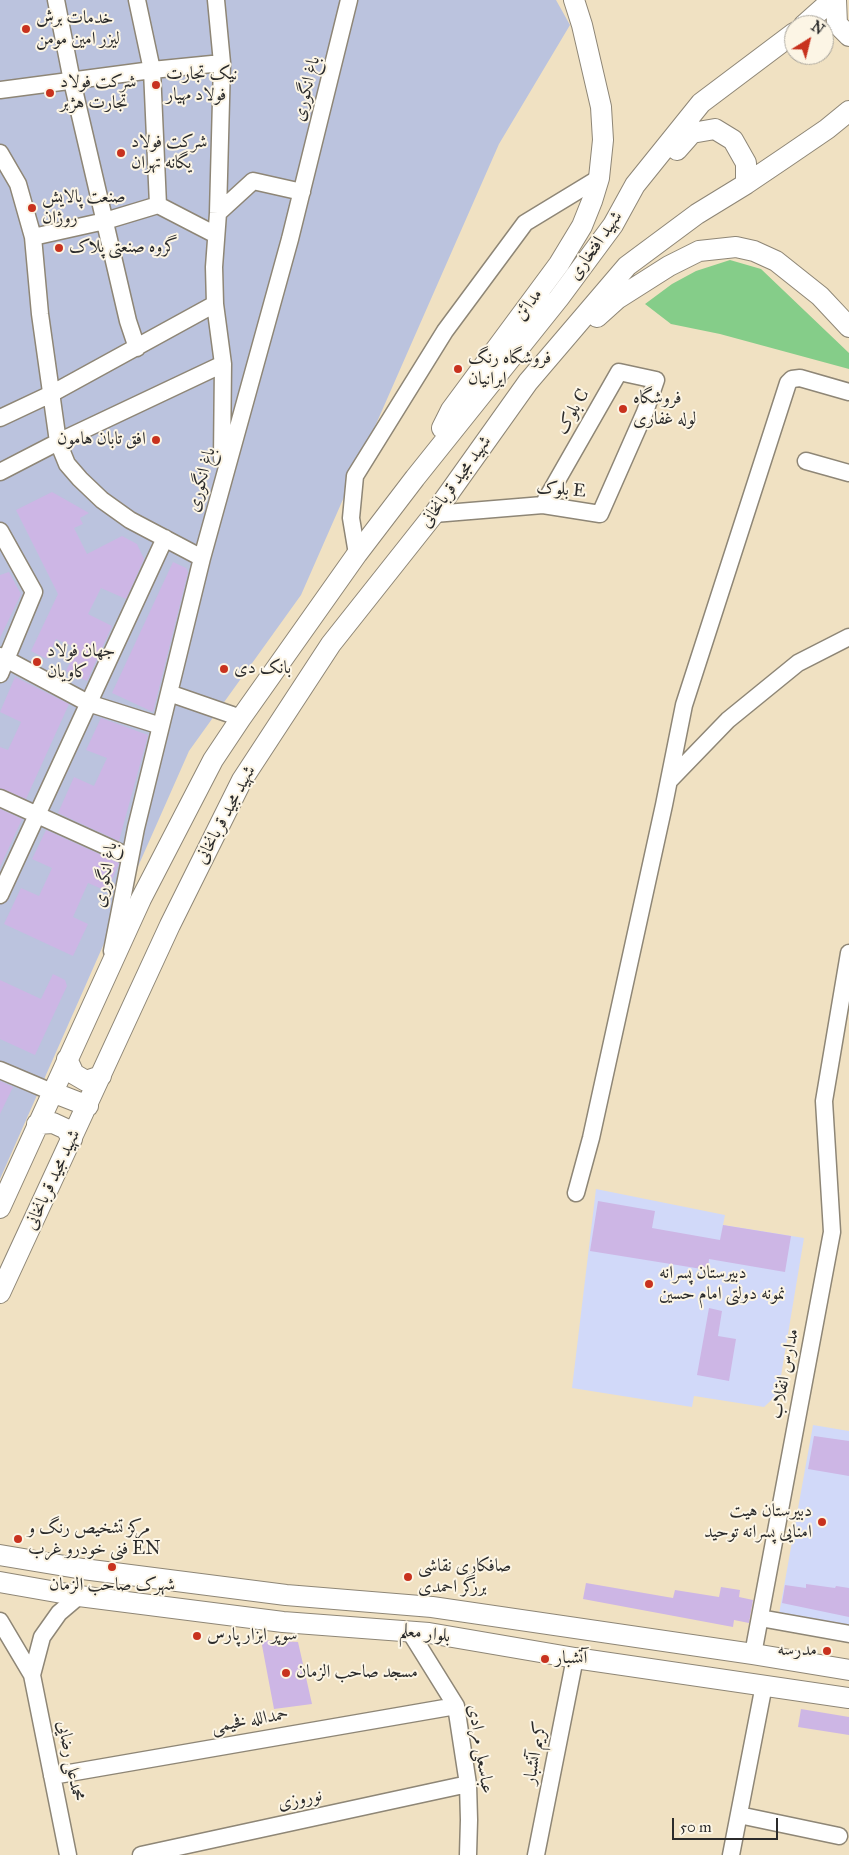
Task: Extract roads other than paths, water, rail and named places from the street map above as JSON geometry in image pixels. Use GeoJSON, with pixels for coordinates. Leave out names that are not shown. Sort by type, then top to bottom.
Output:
{"type":"FeatureCollection","features":[{"type":"Feature","properties":{"kind":"main road","name":"مدائن"},"geometry":{"type":"LineString","coordinates":[[415,478],[451,410],[558,264],[582,226],[592,201],[599,178],[603,140],[601,107],[582,25],[574,0]]}},
{"type":"Feature","properties":{"kind":"main road"},"geometry":{"type":"LineString","coordinates":[[816,15],[834,0]]}},
{"type":"Feature","properties":{"kind":"main road"},"geometry":{"type":"LineString","coordinates":[[834,0],[837,24],[849,36]]}},
{"type":"Feature","properties":{"kind":"main road","name":"شهید افتخاری"},"geometry":{"type":"LineString","coordinates":[[415,478],[559,298],[613,225],[636,186],[701,103],[784,41]]}},
{"type":"Feature","properties":{"kind":"main road","name":"شهید افتخاری"},"geometry":{"type":"LineString","coordinates":[[528,382],[627,266],[697,214],[786,157],[827,129],[849,111]]}},
{"type":"Feature","properties":{"kind":"main road"},"geometry":{"type":"LineString","coordinates":[[636,186],[662,168],[692,133],[715,129],[733,140],[746,163],[746,184]]}},
{"type":"Feature","properties":{"kind":"main road"},"geometry":{"type":"LineString","coordinates":[[528,382],[617,299],[669,266],[698,251],[708,249],[736,247],[754,251],[776,260],[820,296],[849,327]]}},
{"type":"Feature","properties":{"kind":"main road","name":"شهید مجید قربانخانی"},"geometry":{"type":"LineString","coordinates":[[0,1293],[170,925],[242,780],[331,644],[434,514],[528,382]]}},
{"type":"Feature","properties":{"kind":"main road","name":"شهید مجید قربانخانی"},"geometry":{"type":"LineString","coordinates":[[0,1208],[141,899],[208,769],[241,718],[357,554],[415,478]]}},
{"type":"Feature","properties":{"kind":"main road"},"geometry":{"type":"LineString","coordinates":[[67,1059],[74,1074],[86,1081],[101,1076]]}},
{"type":"Feature","properties":{"kind":"main road"},"geometry":{"type":"LineString","coordinates":[[52,1092],[88,1106]]}},
{"type":"Feature","properties":{"kind":"main road"},"geometry":{"type":"LineString","coordinates":[[37,1124],[53,1123],[66,1129],[72,1139]]}},
{"type":"Feature","properties":{"kind":"main road","name":"بلوار معلم"},"geometry":{"type":"LineString","coordinates":[[0,1555],[83,1569],[276,1594],[432,1607],[849,1670]]}},
{"type":"Feature","properties":{"kind":"main road","name":"بلوار معلم"},"geometry":{"type":"LineString","coordinates":[[0,1582],[79,1596],[283,1622],[429,1633],[575,1658],[849,1698]]}},
{"type":"Feature","properties":{"kind":"street"},"geometry":{"type":"LineString","coordinates":[[56,0],[72,81],[128,321],[137,348]]}},
{"type":"Feature","properties":{"kind":"street"},"geometry":{"type":"LineString","coordinates":[[137,0],[152,70],[158,205]]}},
{"type":"Feature","properties":{"kind":"street"},"geometry":{"type":"LineString","coordinates":[[216,0],[222,63],[218,212],[214,268],[215,304],[223,364],[221,485]]}},
{"type":"Feature","properties":{"kind":"street","name":"باغ انگوری"},"geometry":{"type":"LineString","coordinates":[[107,973],[130,857],[202,558],[302,192],[349,0]]}},
{"type":"Feature","properties":{"kind":"street"},"geometry":{"type":"LineString","coordinates":[[0,90],[152,70],[222,63]]}},
{"type":"Feature","properties":{"kind":"street"},"geometry":{"type":"LineString","coordinates":[[0,153],[18,184],[33,237],[40,314],[58,442],[67,464],[102,500],[130,520],[202,558]]}},
{"type":"Feature","properties":{"kind":"street"},"geometry":{"type":"LineString","coordinates":[[357,554],[351,518],[355,476],[445,330],[526,223],[599,178]]}},
{"type":"Feature","properties":{"kind":"street"},"geometry":{"type":"LineString","coordinates":[[218,212],[252,181],[302,192]]}},
{"type":"Feature","properties":{"kind":"street"},"geometry":{"type":"LineString","coordinates":[[33,237],[105,221],[158,205],[216,235]]}},
{"type":"Feature","properties":{"kind":"street"},"geometry":{"type":"LineString","coordinates":[[0,418],[51,394],[215,304]]}},
{"type":"Feature","properties":{"kind":"street"},"geometry":{"type":"LineString","coordinates":[[0,472],[58,442],[223,364]]}},
{"type":"Feature","properties":{"kind":"street","name":"بلوک C"},"geometry":{"type":"LineString","coordinates":[[543,505],[619,372],[656,380]]}},
{"type":"Feature","properties":{"kind":"street"},"geometry":{"type":"LineString","coordinates":[[576,1193],[591,1138],[684,705],[788,383],[792,379],[800,378],[849,392]]}},
{"type":"Feature","properties":{"kind":"street","name":"بلوک E"},"geometry":{"type":"LineString","coordinates":[[434,514],[543,505],[600,514],[645,412],[656,380]]}},
{"type":"Feature","properties":{"kind":"street"},"geometry":{"type":"LineString","coordinates":[[806,461],[849,473]]}},
{"type":"Feature","properties":{"kind":"street"},"geometry":{"type":"LineString","coordinates":[[0,532],[34,592],[4,657],[0,674]]}},
{"type":"Feature","properties":{"kind":"street"},"geometry":{"type":"LineString","coordinates":[[0,895],[165,538]]}},
{"type":"Feature","properties":{"kind":"street"},"geometry":{"type":"LineString","coordinates":[[669,781],[728,720],[798,663],[849,637]]}},
{"type":"Feature","properties":{"kind":"street"},"geometry":{"type":"LineString","coordinates":[[4,657],[88,703],[161,726]]}},
{"type":"Feature","properties":{"kind":"street"},"geometry":{"type":"LineString","coordinates":[[169,693],[241,718]]}},
{"type":"Feature","properties":{"kind":"street"},"geometry":{"type":"LineString","coordinates":[[0,798],[130,857]]}},
{"type":"Feature","properties":{"kind":"street","name":"مدارس انقلاب"},"geometry":{"type":"LineString","coordinates":[[753,1654],[832,1232],[824,1101],[849,953]]}},
{"type":"Feature","properties":{"kind":"street"},"geometry":{"type":"LineString","coordinates":[[0,1070],[52,1092]]}},
{"type":"Feature","properties":{"kind":"street"},"geometry":{"type":"LineString","coordinates":[[32,1676],[42,1638],[59,1613],[79,1596]]}},
{"type":"Feature","properties":{"kind":"street"},"geometry":{"type":"LineString","coordinates":[[760,1618],[849,1634]]}},
{"type":"Feature","properties":{"kind":"street"},"geometry":{"type":"LineString","coordinates":[[0,1621],[32,1676]]}},
{"type":"Feature","properties":{"kind":"street","name":"عباسعلی مرادی"},"geometry":{"type":"LineString","coordinates":[[410,1632],[456,1706],[468,1784],[468,1855]]}},
{"type":"Feature","properties":{"kind":"street","name":"کریم آتشبار"},"geometry":{"type":"LineString","coordinates":[[536,1855],[575,1658]]}},
{"type":"Feature","properties":{"kind":"street","name":"محمدعلی رضایی"},"geometry":{"type":"LineString","coordinates":[[32,1676],[68,1855]]}},
{"type":"Feature","properties":{"kind":"street"},"geometry":{"type":"LineString","coordinates":[[731,1855],[764,1685]]}},
{"type":"Feature","properties":{"kind":"street","name":"حمدالله فخیمی"},"geometry":{"type":"LineString","coordinates":[[52,1776],[456,1706]]}},
{"type":"Feature","properties":{"kind":"street","name":"نوروزی"},"geometry":{"type":"LineString","coordinates":[[140,1855],[468,1784]]}},
{"type":"Feature","properties":{"kind":"street"},"geometry":{"type":"LineString","coordinates":[[739,1815],[839,1836]]}},
{"type":"Feature","properties":{"kind":"place","name":"خدمات برش لیزر امین مومن"},"geometry":{"type":"Point","coordinates":[26,29]}},
{"type":"Feature","properties":{"kind":"place","name":"نیک تجارت فولاد مهیار"},"geometry":{"type":"Point","coordinates":[156,85]}},
{"type":"Feature","properties":{"kind":"place","name":"شرکت فولاد تجارت هژبر"},"geometry":{"type":"Point","coordinates":[50,93]}},
{"type":"Feature","properties":{"kind":"place","name":"شرکت فولاد یگانه تهران"},"geometry":{"type":"Point","coordinates":[121,153]}},
{"type":"Feature","properties":{"kind":"place","name":"صنعت پالایش روژان"},"geometry":{"type":"Point","coordinates":[32,208]}},
{"type":"Feature","properties":{"kind":"place","name":"گروه صنعتی پلاک"},"geometry":{"type":"Point","coordinates":[59,248]}},
{"type":"Feature","properties":{"kind":"place","name":"فروشگاه رنگ ایرانیان"},"geometry":{"type":"Point","coordinates":[458,369]}},
{"type":"Feature","properties":{"kind":"place","name":"فروشگاه لوله غفاری"},"geometry":{"type":"Point","coordinates":[623,409]}},
{"type":"Feature","properties":{"kind":"place","name":"افق تابان هامون"},"geometry":{"type":"Point","coordinates":[156,440]}},
{"type":"Feature","properties":{"kind":"place","name":"جهان فولاد کاویان"},"geometry":{"type":"Point","coordinates":[37,662]}},
{"type":"Feature","properties":{"kind":"place","name":"بانک دی"},"geometry":{"type":"Point","coordinates":[224,669]}},
{"type":"Feature","properties":{"kind":"place","name":"دبیرستان پسرانه نمونه دولتی امام حسین"},"geometry":{"type":"Point","coordinates":[649,1284]}},
{"type":"Feature","properties":{"kind":"place","name":"دبیرستان هیت امنایی پسرانه توحید"},"geometry":{"type":"Point","coordinates":[822,1522]}},
{"type":"Feature","properties":{"kind":"place","name":"مرکز تشخیص رنگ و فنی خودرو غرب EN"},"geometry":{"type":"Point","coordinates":[18,1539]}},
{"type":"Feature","properties":{"kind":"place","name":"شهرک صاحب الزمان"},"geometry":{"type":"Point","coordinates":[112,1567]}},
{"type":"Feature","properties":{"kind":"place","name":"صافکاری نقاشی برزگر احمدی"},"geometry":{"type":"Point","coordinates":[408,1577]}},
{"type":"Feature","properties":{"kind":"place","name":"سوپر ابزار پارس"},"geometry":{"type":"Point","coordinates":[197,1636]}},
{"type":"Feature","properties":{"kind":"place","name":"مدرسه"},"geometry":{"type":"Point","coordinates":[827,1651]}},
{"type":"Feature","properties":{"kind":"place","name":"آتشبار"},"geometry":{"type":"Point","coordinates":[545,1659]}},
{"type":"Feature","properties":{"kind":"place","name":"مسجد صاحب الزمان"},"geometry":{"type":"Point","coordinates":[286,1673]}}]}
